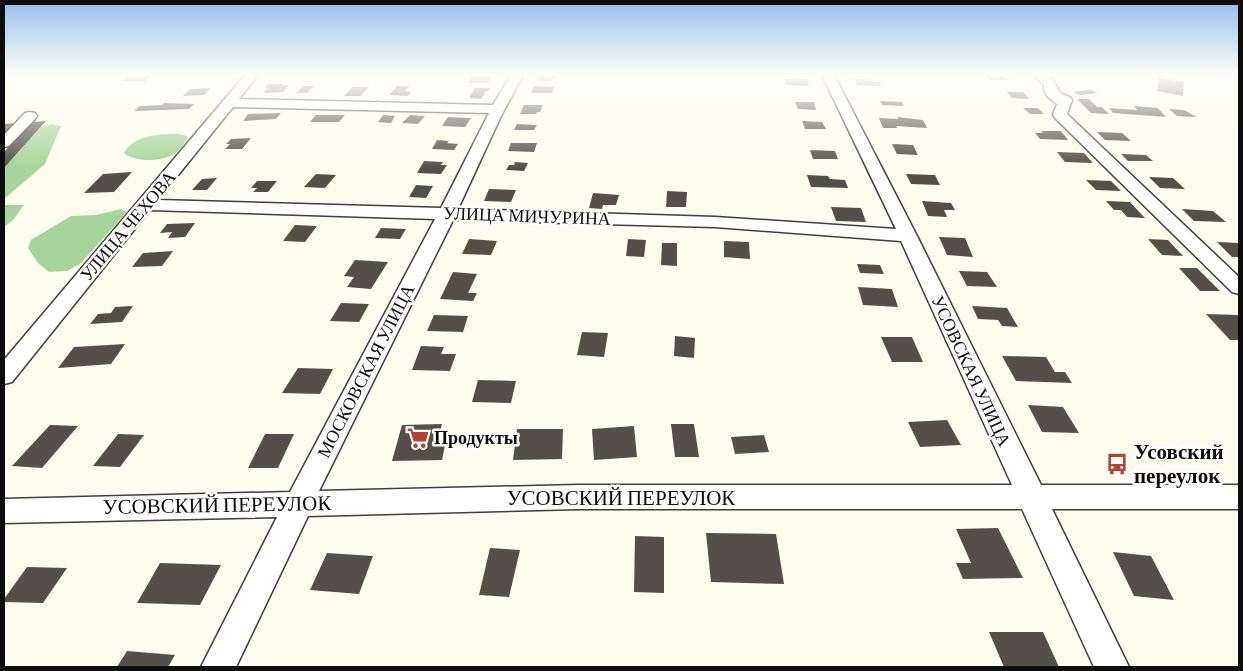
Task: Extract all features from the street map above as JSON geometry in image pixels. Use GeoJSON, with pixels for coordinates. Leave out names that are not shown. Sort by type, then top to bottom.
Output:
{"type":"FeatureCollection","features":[{"type":"Feature","properties":{"kind":"street","name":"УЛИЦА ЧЕХОВА"},"geometry":{"type":"LineString","coordinates":[[4,376],[226,106]]}},
{"type":"Feature","properties":{"kind":"street"},"geometry":{"type":"LineString","coordinates":[[401,106],[496,110]]}},
{"type":"Feature","properties":{"kind":"street","name":"МОСКОВСКАЯ УЛИЦА"},"geometry":{"type":"LineString","coordinates":[[218,667],[298,503],[448,214],[498,106]]}},
{"type":"Feature","properties":{"kind":"street","name":"УСОВСКАЯ УЛИЦА"},"geometry":{"type":"LineString","coordinates":[[844,106],[908,236],[1112,667]]}},
{"type":"Feature","properties":{"kind":"street"},"geometry":{"type":"LineString","coordinates":[[1063,106],[1060,116],[1239,288]]}},
{"type":"Feature","properties":{"kind":"street"},"geometry":{"type":"LineString","coordinates":[[4,143],[30,116]]}},
{"type":"Feature","properties":{"kind":"street","name":"УЛИЦА МИЧУРИНА"},"geometry":{"type":"LineString","coordinates":[[146,205],[715,222],[908,236]]}},
{"type":"Feature","properties":{"kind":"street","name":"УСОВСКИЙ ПЕРЕУЛОК"},"geometry":{"type":"LineString","coordinates":[[4,511],[579,497],[1239,497]]}},
{"type":"Feature","properties":{"kind":"green space"},"geometry":{"type":"Polygon","coordinates":[[[51,124],[61,126],[45,164],[4,199],[4,168],[41,127],[51,124]]]}},
{"type":"Feature","properties":{"kind":"green space"},"geometry":{"type":"Polygon","coordinates":[[[179,134],[187,136],[187,139],[178,151],[165,158],[143,160],[124,153],[134,142],[148,136],[179,134]]]}},
{"type":"Feature","properties":{"kind":"green space"},"geometry":{"type":"Polygon","coordinates":[[[4,205],[24,205],[13,220],[4,227],[4,205]]]}},
{"type":"Feature","properties":{"kind":"green space"},"geometry":{"type":"Polygon","coordinates":[[[121,209],[127,212],[80,264],[67,271],[49,272],[38,263],[28,248],[31,240],[71,216],[96,215],[121,209]]]}},
{"type":"Feature","properties":{"kind":"building"},"geometry":{"type":"Polygon","coordinates":[[[140,106],[192,106],[189,109],[134,111],[140,106]]]}},
{"type":"Feature","properties":{"kind":"building"},"geometry":{"type":"Polygon","coordinates":[[[523,106],[542,106],[540,112],[536,114],[520,114],[523,106]]]}},
{"type":"Feature","properties":{"kind":"building"},"geometry":{"type":"Polygon","coordinates":[[[797,106],[815,106],[816,110],[798,109],[797,106]]]}},
{"type":"Feature","properties":{"kind":"building"},"geometry":{"type":"Polygon","coordinates":[[[1084,106],[1102,107],[1109,114],[1091,113],[1084,106]]]}},
{"type":"Feature","properties":{"kind":"building"},"geometry":{"type":"Polygon","coordinates":[[[1134,106],[1158,108],[1166,117],[1113,113],[1109,108],[1137,110],[1134,106]]]}},
{"type":"Feature","properties":{"kind":"building"},"geometry":{"type":"Polygon","coordinates":[[[1023,108],[1038,108],[1044,114],[1030,114],[1023,108]]]}},
{"type":"Feature","properties":{"kind":"building"},"geometry":{"type":"Polygon","coordinates":[[[1169,109],[1184,110],[1197,117],[1177,116],[1169,109]]]}},
{"type":"Feature","properties":{"kind":"building"},"geometry":{"type":"Polygon","coordinates":[[[281,113],[276,119],[243,121],[248,114],[281,113]]]}},
{"type":"Feature","properties":{"kind":"building"},"geometry":{"type":"Polygon","coordinates":[[[316,115],[345,115],[339,122],[310,122],[316,115]]]}},
{"type":"Feature","properties":{"kind":"building"},"geometry":{"type":"Polygon","coordinates":[[[383,115],[395,116],[391,123],[378,122],[383,115]]]}},
{"type":"Feature","properties":{"kind":"building"},"geometry":{"type":"Polygon","coordinates":[[[410,115],[425,116],[418,124],[402,123],[410,115]]]}},
{"type":"Feature","properties":{"kind":"building"},"geometry":{"type":"Polygon","coordinates":[[[448,117],[471,118],[465,127],[442,126],[448,117]]]}},
{"type":"Feature","properties":{"kind":"building"},"geometry":{"type":"Polygon","coordinates":[[[897,117],[923,120],[927,128],[896,126],[897,128],[883,128],[879,118],[898,119],[897,117]]]}},
{"type":"Feature","properties":{"kind":"building"},"geometry":{"type":"Polygon","coordinates":[[[46,121],[4,168],[4,152],[32,122],[46,121]]]}},
{"type":"Feature","properties":{"kind":"building"},"geometry":{"type":"Polygon","coordinates":[[[802,121],[822,122],[826,129],[805,129],[802,121]]]}},
{"type":"Feature","properties":{"kind":"building"},"geometry":{"type":"Polygon","coordinates":[[[16,123],[4,136],[4,124],[16,123]]]}},
{"type":"Feature","properties":{"kind":"building"},"geometry":{"type":"Polygon","coordinates":[[[517,124],[537,125],[534,130],[514,130],[517,124]]]}},
{"type":"Feature","properties":{"kind":"building"},"geometry":{"type":"Polygon","coordinates":[[[1041,131],[1061,131],[1068,140],[1040,139],[1035,133],[1043,133],[1041,131]]]}},
{"type":"Feature","properties":{"kind":"building"},"geometry":{"type":"Polygon","coordinates":[[[1097,132],[1122,133],[1131,141],[1105,140],[1097,132]]]}},
{"type":"Feature","properties":{"kind":"building"},"geometry":{"type":"Polygon","coordinates":[[[251,138],[242,149],[225,149],[230,144],[226,144],[231,139],[251,138]]]}},
{"type":"Feature","properties":{"kind":"building"},"geometry":{"type":"Polygon","coordinates":[[[437,140],[458,144],[454,150],[432,149],[437,140]]]}},
{"type":"Feature","properties":{"kind":"building"},"geometry":{"type":"Polygon","coordinates":[[[511,143],[537,143],[534,152],[508,151],[511,143]]]}},
{"type":"Feature","properties":{"kind":"building"},"geometry":{"type":"Polygon","coordinates":[[[892,144],[913,145],[918,155],[897,154],[892,144]]]}},
{"type":"Feature","properties":{"kind":"building"},"geometry":{"type":"Polygon","coordinates":[[[810,150],[835,151],[838,159],[813,159],[810,150]]]}},
{"type":"Feature","properties":{"kind":"building"},"geometry":{"type":"Polygon","coordinates":[[[1057,152],[1084,153],[1093,163],[1065,162],[1057,152]]]}},
{"type":"Feature","properties":{"kind":"building"},"geometry":{"type":"Polygon","coordinates":[[[1121,154],[1146,155],[1153,161],[1128,161],[1121,154]]]}},
{"type":"Feature","properties":{"kind":"building"},"geometry":{"type":"Polygon","coordinates":[[[424,161],[443,162],[441,165],[447,165],[441,174],[417,173],[424,161]]]}},
{"type":"Feature","properties":{"kind":"building"},"geometry":{"type":"Polygon","coordinates":[[[515,162],[528,163],[524,171],[506,170],[509,165],[514,165],[515,162]]]}},
{"type":"Feature","properties":{"kind":"building"},"geometry":{"type":"Polygon","coordinates":[[[132,172],[114,192],[84,193],[103,174],[132,172]]]}},
{"type":"Feature","properties":{"kind":"building"},"geometry":{"type":"Polygon","coordinates":[[[316,174],[336,175],[325,188],[304,187],[316,174]]]}},
{"type":"Feature","properties":{"kind":"building"},"geometry":{"type":"Polygon","coordinates":[[[906,174],[935,175],[940,185],[911,184],[906,174]]]}},
{"type":"Feature","properties":{"kind":"building"},"geometry":{"type":"Polygon","coordinates":[[[807,175],[828,176],[830,179],[845,180],[848,188],[811,187],[807,175]]]}},
{"type":"Feature","properties":{"kind":"building"},"geometry":{"type":"Polygon","coordinates":[[[1149,177],[1173,178],[1185,189],[1160,188],[1149,177]]]}},
{"type":"Feature","properties":{"kind":"building"},"geometry":{"type":"Polygon","coordinates":[[[217,178],[207,190],[192,190],[202,179],[217,178]]]}},
{"type":"Feature","properties":{"kind":"building"},"geometry":{"type":"Polygon","coordinates":[[[1086,180],[1111,181],[1121,191],[1096,190],[1086,180]]]}},
{"type":"Feature","properties":{"kind":"building"},"geometry":{"type":"Polygon","coordinates":[[[257,181],[277,181],[268,192],[253,192],[257,188],[251,188],[257,181]]]}},
{"type":"Feature","properties":{"kind":"building"},"geometry":{"type":"Polygon","coordinates":[[[416,185],[433,186],[426,198],[409,197],[416,185]]]}},
{"type":"Feature","properties":{"kind":"building"},"geometry":{"type":"Polygon","coordinates":[[[489,189],[516,190],[511,202],[484,201],[489,189]]]}},
{"type":"Feature","properties":{"kind":"building"},"geometry":{"type":"Polygon","coordinates":[[[667,191],[687,192],[686,207],[666,207],[667,191]]]}},
{"type":"Feature","properties":{"kind":"building"},"geometry":{"type":"Polygon","coordinates":[[[593,193],[619,195],[616,205],[603,205],[602,209],[589,208],[593,193]]]}},
{"type":"Feature","properties":{"kind":"building"},"geometry":{"type":"Polygon","coordinates":[[[922,201],[951,203],[955,210],[944,210],[947,217],[928,216],[922,201]]]}},
{"type":"Feature","properties":{"kind":"building"},"geometry":{"type":"Polygon","coordinates":[[[1106,201],[1130,202],[1145,218],[1127,217],[1121,210],[1114,210],[1106,201]]]}},
{"type":"Feature","properties":{"kind":"building"},"geometry":{"type":"Polygon","coordinates":[[[831,207],[861,208],[866,222],[836,221],[831,207]]]}},
{"type":"Feature","properties":{"kind":"building"},"geometry":{"type":"Polygon","coordinates":[[[1182,209],[1213,211],[1226,222],[1194,221],[1182,209]]]}},
{"type":"Feature","properties":{"kind":"building"},"geometry":{"type":"Polygon","coordinates":[[[195,223],[185,237],[168,238],[172,232],[160,233],[167,224],[195,223]]]}},
{"type":"Feature","properties":{"kind":"building"},"geometry":{"type":"Polygon","coordinates":[[[295,225],[317,226],[305,242],[283,241],[295,225]]]}},
{"type":"Feature","properties":{"kind":"building"},"geometry":{"type":"Polygon","coordinates":[[[381,228],[406,229],[400,239],[375,238],[381,228]]]}},
{"type":"Feature","properties":{"kind":"building"},"geometry":{"type":"Polygon","coordinates":[[[939,237],[965,238],[973,257],[947,255],[939,237]]]}},
{"type":"Feature","properties":{"kind":"building"},"geometry":{"type":"Polygon","coordinates":[[[469,239],[497,241],[491,255],[462,254],[469,239]]]}},
{"type":"Feature","properties":{"kind":"building"},"geometry":{"type":"Polygon","coordinates":[[[628,239],[646,240],[644,257],[626,256],[628,239]]]}},
{"type":"Feature","properties":{"kind":"building"},"geometry":{"type":"Polygon","coordinates":[[[1148,239],[1168,240],[1183,256],[1162,255],[1148,239]]]}},
{"type":"Feature","properties":{"kind":"building"},"geometry":{"type":"Polygon","coordinates":[[[724,241],[749,242],[750,259],[724,257],[724,241]]]}},
{"type":"Feature","properties":{"kind":"building"},"geometry":{"type":"Polygon","coordinates":[[[1217,242],[1239,243],[1239,257],[1232,257],[1217,242]]]}},
{"type":"Feature","properties":{"kind":"building"},"geometry":{"type":"Polygon","coordinates":[[[662,243],[677,243],[677,266],[661,265],[662,243]]]}},
{"type":"Feature","properties":{"kind":"building"},"geometry":{"type":"Polygon","coordinates":[[[173,251],[162,266],[132,267],[143,253],[173,251]]]}},
{"type":"Feature","properties":{"kind":"building"},"geometry":{"type":"Polygon","coordinates":[[[355,260],[388,262],[371,289],[347,287],[354,277],[344,276],[355,260]]]}},
{"type":"Feature","properties":{"kind":"building"},"geometry":{"type":"Polygon","coordinates":[[[857,264],[880,265],[884,274],[860,273],[857,264]]]}},
{"type":"Feature","properties":{"kind":"building"},"geometry":{"type":"Polygon","coordinates":[[[1179,268],[1197,268],[1220,291],[1200,291],[1179,268]]]}},
{"type":"Feature","properties":{"kind":"building"},"geometry":{"type":"Polygon","coordinates":[[[959,271],[987,272],[997,287],[967,286],[959,271]]]}},
{"type":"Feature","properties":{"kind":"building"},"geometry":{"type":"Polygon","coordinates":[[[453,272],[477,274],[468,293],[477,293],[473,301],[440,299],[453,272]]]}},
{"type":"Feature","properties":{"kind":"building"},"geometry":{"type":"Polygon","coordinates":[[[858,287],[892,289],[898,307],[863,305],[858,287]]]}},
{"type":"Feature","properties":{"kind":"building"},"geometry":{"type":"Polygon","coordinates":[[[341,303],[369,304],[359,322],[330,321],[341,303]]]}},
{"type":"Feature","properties":{"kind":"building"},"geometry":{"type":"Polygon","coordinates":[[[133,306],[122,322],[90,324],[98,314],[111,313],[115,307],[133,306]]]}},
{"type":"Feature","properties":{"kind":"building"},"geometry":{"type":"Polygon","coordinates":[[[972,306],[1007,308],[1018,327],[1002,326],[998,320],[978,319],[972,306]]]}},
{"type":"Feature","properties":{"kind":"building"},"geometry":{"type":"Polygon","coordinates":[[[1206,314],[1239,315],[1239,340],[1230,340],[1206,314]]]}},
{"type":"Feature","properties":{"kind":"building"},"geometry":{"type":"Polygon","coordinates":[[[434,315],[468,316],[463,332],[427,331],[434,315]]]}},
{"type":"Feature","properties":{"kind":"building"},"geometry":{"type":"Polygon","coordinates":[[[582,332],[608,333],[604,357],[577,355],[582,332]]]}},
{"type":"Feature","properties":{"kind":"building"},"geometry":{"type":"Polygon","coordinates":[[[675,336],[695,338],[694,358],[674,356],[675,336]]]}},
{"type":"Feature","properties":{"kind":"building"},"geometry":{"type":"Polygon","coordinates":[[[881,337],[912,337],[923,362],[892,362],[881,337]]]}},
{"type":"Feature","properties":{"kind":"building"},"geometry":{"type":"Polygon","coordinates":[[[125,344],[111,364],[58,368],[74,347],[125,344]]]}},
{"type":"Feature","properties":{"kind":"building"},"geometry":{"type":"Polygon","coordinates":[[[421,346],[444,347],[441,354],[456,354],[450,371],[412,370],[421,346]]]}},
{"type":"Feature","properties":{"kind":"building"},"geometry":{"type":"Polygon","coordinates":[[[1002,356],[1046,357],[1055,372],[1065,372],[1072,383],[1016,381],[1002,356]]]}},
{"type":"Feature","properties":{"kind":"building"},"geometry":{"type":"Polygon","coordinates":[[[298,368],[333,369],[320,394],[282,393],[298,368]]]}},
{"type":"Feature","properties":{"kind":"building"},"geometry":{"type":"Polygon","coordinates":[[[478,380],[516,381],[511,403],[472,402],[478,380]]]}},
{"type":"Feature","properties":{"kind":"building"},"geometry":{"type":"Polygon","coordinates":[[[1028,405],[1063,407],[1079,433],[1042,432],[1028,405]]]}},
{"type":"Feature","properties":{"kind":"building"},"geometry":{"type":"Polygon","coordinates":[[[947,420],[961,445],[920,447],[908,422],[947,420]]]}},
{"type":"Feature","properties":{"kind":"building"},"geometry":{"type":"Polygon","coordinates":[[[442,424],[438,440],[446,440],[442,460],[392,461],[402,425],[442,424]]]}},
{"type":"Feature","properties":{"kind":"building"},"geometry":{"type":"Polygon","coordinates":[[[671,424],[694,424],[699,457],[675,457],[671,424]]]}},
{"type":"Feature","properties":{"kind":"building"},"geometry":{"type":"Polygon","coordinates":[[[50,425],[78,426],[42,468],[12,466],[50,425]]]}},
{"type":"Feature","properties":{"kind":"building"},"geometry":{"type":"Polygon","coordinates":[[[634,426],[637,457],[594,460],[592,429],[634,426]]]}},
{"type":"Feature","properties":{"kind":"building"},"geometry":{"type":"Polygon","coordinates":[[[517,429],[563,429],[562,459],[513,460],[517,429]]]}},
{"type":"Feature","properties":{"kind":"building"},"geometry":{"type":"Polygon","coordinates":[[[118,434],[144,435],[120,467],[93,466],[118,434]]]}},
{"type":"Feature","properties":{"kind":"building"},"geometry":{"type":"Polygon","coordinates":[[[265,434],[294,434],[278,468],[248,468],[265,434]]]}},
{"type":"Feature","properties":{"kind":"building"},"geometry":{"type":"Polygon","coordinates":[[[764,435],[769,452],[735,454],[731,437],[764,435]]]}},
{"type":"Feature","properties":{"kind":"building"},"geometry":{"type":"Polygon","coordinates":[[[998,528],[1023,578],[963,579],[956,563],[971,563],[956,529],[998,528]]]}},
{"type":"Feature","properties":{"kind":"building"},"geometry":{"type":"Polygon","coordinates":[[[706,533],[776,534],[784,584],[711,582],[706,533]]]}},
{"type":"Feature","properties":{"kind":"building"},"geometry":{"type":"Polygon","coordinates":[[[635,536],[664,537],[664,593],[634,592],[635,536]]]}},
{"type":"Feature","properties":{"kind":"building"},"geometry":{"type":"Polygon","coordinates":[[[490,548],[520,550],[509,597],[479,595],[490,548]]]}},
{"type":"Feature","properties":{"kind":"building"},"geometry":{"type":"Polygon","coordinates":[[[1113,552],[1151,556],[1174,600],[1134,596],[1113,552]]]}},
{"type":"Feature","properties":{"kind":"building"},"geometry":{"type":"Polygon","coordinates":[[[327,553],[373,556],[359,594],[310,590],[327,553]]]}},
{"type":"Feature","properties":{"kind":"building"},"geometry":{"type":"Polygon","coordinates":[[[160,563],[221,565],[200,605],[137,603],[160,563]]]}},
{"type":"Feature","properties":{"kind":"building"},"geometry":{"type":"Polygon","coordinates":[[[27,567],[67,568],[43,603],[4,602],[4,599],[27,567]]]}},
{"type":"Feature","properties":{"kind":"building"},"geometry":{"type":"Polygon","coordinates":[[[989,632],[1043,632],[1059,667],[1004,667],[989,632]]]}},
{"type":"Feature","properties":{"kind":"building"},"geometry":{"type":"Polygon","coordinates":[[[127,651],[175,655],[168,667],[117,667],[127,651]]]}},
{"type":"Feature","properties":{"kind":"place","name":"Продукты"},"geometry":{"type":"Point","coordinates":[418,438]}},
{"type":"Feature","properties":{"kind":"place","name":"Усовский переулок"},"geometry":{"type":"Point","coordinates":[1117,464]}}]}
